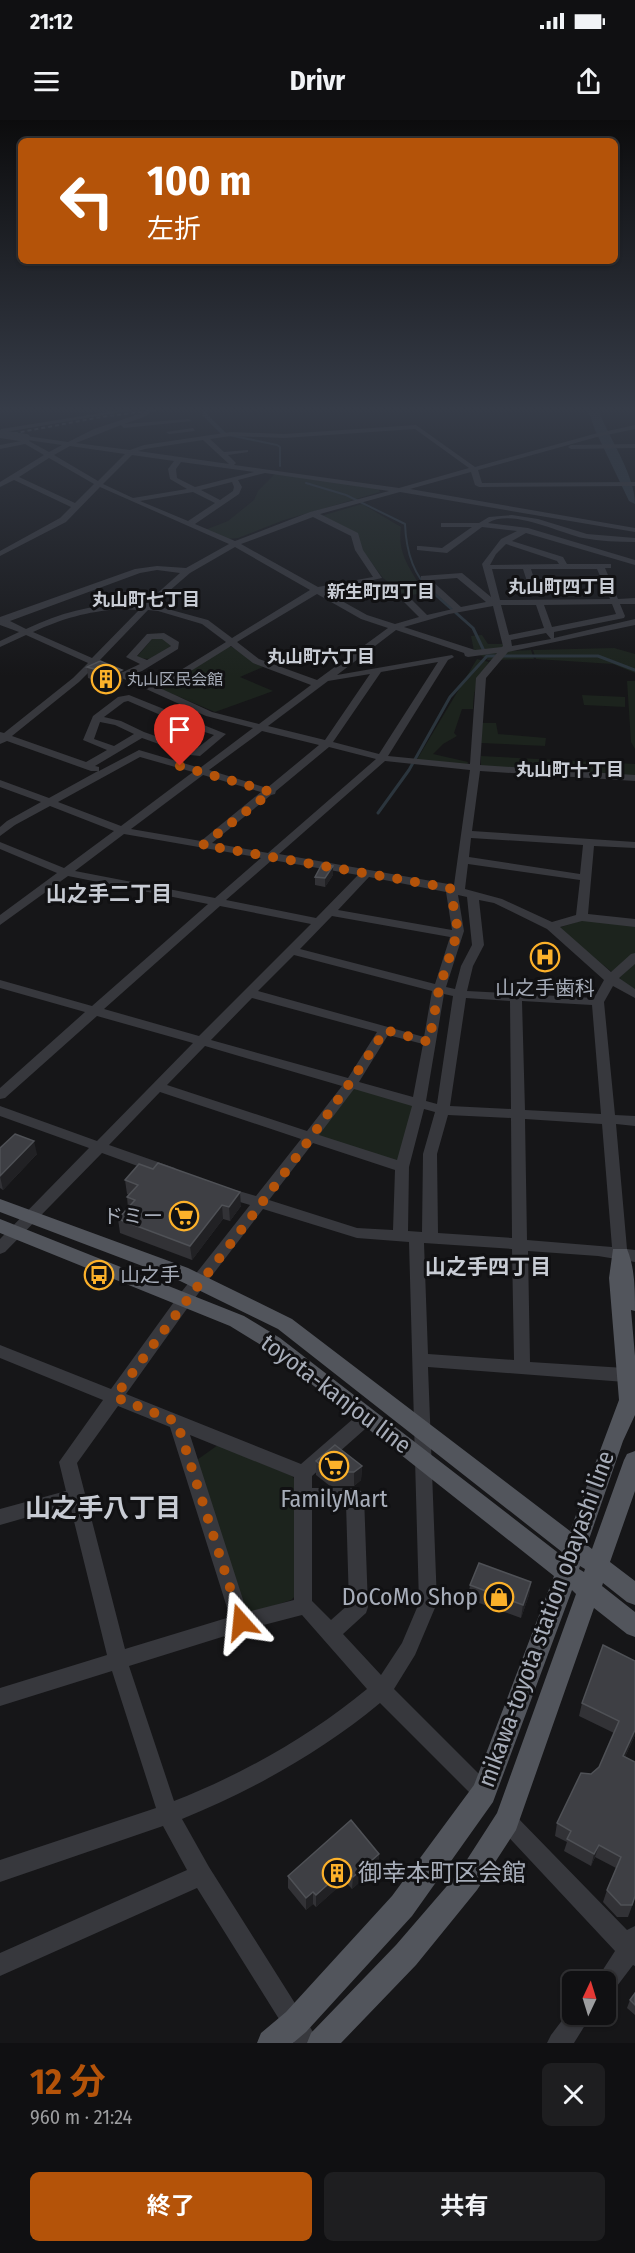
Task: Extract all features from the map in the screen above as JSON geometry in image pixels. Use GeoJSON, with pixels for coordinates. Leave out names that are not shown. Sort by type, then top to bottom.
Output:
{"type":"FeatureCollection","features":[{"type":"Feature","properties":{"kind":"main road","name":"toyota-kanjou line"},"geometry":{"type":"LineString","coordinates":[[0,1205],[199,1281],[249,1302],[285,1323],[345,1372],[423,1428],[635,1595]]}},
{"type":"Feature","properties":{"kind":"main road","name":"toyota-kanjou line"},"geometry":{"type":"LineString","coordinates":[[8,1229],[237,1321],[273,1342],[590,1593],[635,1626]]}},
{"type":"Feature","properties":{"kind":"main road"},"geometry":{"type":"LineString","coordinates":[[626,1258],[632,1279],[635,1304]]}},
{"type":"Feature","properties":{"kind":"main road","name":"mikawa-toyota station obayashi line"},"geometry":{"type":"LineString","coordinates":[[271,2043],[302,2032],[402,1906],[484,1793],[546,1631],[612,1441],[629,1400],[618,1278],[626,1258]]}},
{"type":"Feature","properties":{"kind":"main road","name":"mikawa-toyota station obayashi line"},"geometry":{"type":"LineString","coordinates":[[321,2043],[434,1922],[468,1881],[507,1821],[590,1593],[635,1460]]}},
{"type":"Feature","properties":{"kind":"street"},"geometry":{"type":"LineString","coordinates":[[55,497],[77,507]]}},
{"type":"Feature","properties":{"kind":"street"},"geometry":{"type":"LineString","coordinates":[[0,554],[54,525],[87,497]]}},
{"type":"Feature","properties":{"kind":"street"},"geometry":{"type":"LineString","coordinates":[[125,497],[235,543],[364,617],[475,653]]}},
{"type":"Feature","properties":{"kind":"street"},"geometry":{"type":"LineString","coordinates":[[132,500],[150,497]]}},
{"type":"Feature","properties":{"kind":"street"},"geometry":{"type":"LineString","coordinates":[[207,497],[218,502]]}},
{"type":"Feature","properties":{"kind":"street"},"geometry":{"type":"LineString","coordinates":[[188,525],[227,497]]}},
{"type":"Feature","properties":{"kind":"street"},"geometry":{"type":"LineString","coordinates":[[2,738],[69,686],[146,607],[187,571],[235,543],[314,514],[376,497]]}},
{"type":"Feature","properties":{"kind":"street"},"geometry":{"type":"LineString","coordinates":[[450,497],[635,528]]}},
{"type":"Feature","properties":{"kind":"street"},"geometry":{"type":"LineString","coordinates":[[155,690],[317,590],[378,578],[359,550],[355,535],[314,514]]}},
{"type":"Feature","properties":{"kind":"street"},"geometry":{"type":"LineString","coordinates":[[420,548],[444,551],[496,517],[518,518],[605,539],[635,540]]}},
{"type":"Feature","properties":{"kind":"street"},"geometry":{"type":"LineString","coordinates":[[444,525],[482,525],[525,530],[631,562]]}},
{"type":"Feature","properties":{"kind":"street"},"geometry":{"type":"LineString","coordinates":[[0,1871],[168,1814],[264,1772],[309,1745],[381,1689],[422,1625],[428,1603],[421,1360],[415,1238],[402,1167],[419,1104],[439,989],[457,935],[455,889],[467,834],[475,769],[481,678],[502,654],[507,638],[487,567],[496,547],[525,530]]}},
{"type":"Feature","properties":{"kind":"street"},"geometry":{"type":"LineString","coordinates":[[0,540],[16,545]]}},
{"type":"Feature","properties":{"kind":"street"},"geometry":{"type":"LineString","coordinates":[[504,542],[560,559],[564,566]]}},
{"type":"Feature","properties":{"kind":"street"},"geometry":{"type":"LineString","coordinates":[[487,567],[611,566],[631,562]]}},
{"type":"Feature","properties":{"kind":"street"},"geometry":{"type":"LineString","coordinates":[[0,644],[26,631],[83,610],[146,607],[197,618],[265,666],[321,682],[475,653],[502,654],[554,642],[621,616],[600,566]]}},
{"type":"Feature","properties":{"kind":"street"},"geometry":{"type":"LineString","coordinates":[[526,567],[534,591]]}},
{"type":"Feature","properties":{"kind":"street"},"geometry":{"type":"LineString","coordinates":[[1,621],[138,571],[157,568],[187,571]]}},
{"type":"Feature","properties":{"kind":"street"},"geometry":{"type":"LineString","coordinates":[[453,610],[424,579],[459,575],[489,601],[497,603]]}},
{"type":"Feature","properties":{"kind":"street"},"geometry":{"type":"LineString","coordinates":[[403,596],[425,618]]}},
{"type":"Feature","properties":{"kind":"street"},"geometry":{"type":"LineString","coordinates":[[0,921],[395,627],[453,610],[497,603],[633,599]]}},
{"type":"Feature","properties":{"kind":"street"},"geometry":{"type":"LineString","coordinates":[[577,601],[587,628]]}},
{"type":"Feature","properties":{"kind":"street"},"geometry":{"type":"LineString","coordinates":[[539,602],[554,642]]}},
{"type":"Feature","properties":{"kind":"street"},"geometry":{"type":"LineString","coordinates":[[1,621],[195,707],[260,727],[383,758],[475,769],[635,778]]}},
{"type":"Feature","properties":{"kind":"street"},"geometry":{"type":"LineString","coordinates":[[507,638],[548,630],[635,622]]}},
{"type":"Feature","properties":{"kind":"street"},"geometry":{"type":"LineString","coordinates":[[0,1095],[383,758],[445,658]]}},
{"type":"Feature","properties":{"kind":"street"},"geometry":{"type":"LineString","coordinates":[[122,675],[147,664]]}},
{"type":"Feature","properties":{"kind":"street"},"geometry":{"type":"LineString","coordinates":[[203,845],[271,792],[327,744],[378,670]]}},
{"type":"Feature","properties":{"kind":"street"},"geometry":{"type":"LineString","coordinates":[[96,718],[118,723],[194,753],[200,753],[221,736],[129,698],[121,699],[96,718],[88,740],[115,749]]}},
{"type":"Feature","properties":{"kind":"street"},"geometry":{"type":"LineString","coordinates":[[173,717],[195,707]]}},
{"type":"Feature","properties":{"kind":"street"},"geometry":{"type":"LineString","coordinates":[[87,766],[141,734]]}},
{"type":"Feature","properties":{"kind":"street"},"geometry":{"type":"LineString","coordinates":[[2,738],[102,771]]}},
{"type":"Feature","properties":{"kind":"street"},"geometry":{"type":"LineString","coordinates":[[0,833],[10,823],[102,771],[139,753],[271,792]]}},
{"type":"Feature","properties":{"kind":"street"},"geometry":{"type":"LineString","coordinates":[[0,783],[121,831],[472,893],[520,909],[551,926],[611,978],[635,994]]}},
{"type":"Feature","properties":{"kind":"street"},"geometry":{"type":"LineString","coordinates":[[467,834],[635,845]]}},
{"type":"Feature","properties":{"kind":"street"},"geometry":{"type":"LineString","coordinates":[[582,917],[589,843]]}},
{"type":"Feature","properties":{"kind":"street"},"geometry":{"type":"LineString","coordinates":[[0,845],[65,873],[320,922]]}},
{"type":"Feature","properties":{"kind":"street"},"geometry":{"type":"LineString","coordinates":[[463,860],[586,878]]}},
{"type":"Feature","properties":{"kind":"street"},"geometry":{"type":"LineString","coordinates":[[110,881],[120,872]]}},
{"type":"Feature","properties":{"kind":"street"},"geometry":{"type":"LineString","coordinates":[[0,1248],[8,1229],[31,1217],[367,873]]}},
{"type":"Feature","properties":{"kind":"street"},"geometry":{"type":"LineString","coordinates":[[415,1238],[430,1154],[443,1110],[460,994],[467,966],[478,945],[472,893]]}},
{"type":"Feature","properties":{"kind":"street"},"geometry":{"type":"LineString","coordinates":[[331,912],[457,935]]}},
{"type":"Feature","properties":{"kind":"street"},"geometry":{"type":"LineString","coordinates":[[551,926],[582,917],[635,923]]}},
{"type":"Feature","properties":{"kind":"street"},"geometry":{"type":"LineString","coordinates":[[293,951],[460,994],[598,1002]]}},
{"type":"Feature","properties":{"kind":"street"},"geometry":{"type":"LineString","coordinates":[[216,1189],[357,1233],[598,1250],[626,1258],[608,1119],[598,1002],[611,978],[635,957]]}},
{"type":"Feature","properties":{"kind":"street"},"geometry":{"type":"LineString","coordinates":[[0,984],[443,1110],[635,1121]]}},
{"type":"Feature","properties":{"kind":"street"},"geometry":{"type":"LineString","coordinates":[[250,993],[429,1042]]}},
{"type":"Feature","properties":{"kind":"street"},"geometry":{"type":"LineString","coordinates":[[516,998],[522,1367]]}},
{"type":"Feature","properties":{"kind":"street"},"geometry":{"type":"LineString","coordinates":[[302,2032],[201,1875],[168,1814],[118,1661],[68,1462],[185,1299],[351,1084],[385,1030]]}},
{"type":"Feature","properties":{"kind":"street"},"geometry":{"type":"LineString","coordinates":[[158,1087],[309,1139],[402,1167]]}},
{"type":"Feature","properties":{"kind":"street"},"geometry":{"type":"LineString","coordinates":[[0,1112],[184,1177]]}},
{"type":"Feature","properties":{"kind":"street"},"geometry":{"type":"LineString","coordinates":[[0,1351],[303,1473]]}},
{"type":"Feature","properties":{"kind":"street"},"geometry":{"type":"LineString","coordinates":[[421,1360],[625,1375]]}},
{"type":"Feature","properties":{"kind":"street"},"geometry":{"type":"LineString","coordinates":[[303,1473],[368,1417]]}},
{"type":"Feature","properties":{"kind":"street"},"geometry":{"type":"LineString","coordinates":[[177,1422],[241,1622]]}},
{"type":"Feature","properties":{"kind":"street"},"geometry":{"type":"LineString","coordinates":[[303,1473],[303,1606]]}},
{"type":"Feature","properties":{"kind":"street"},"geometry":{"type":"LineString","coordinates":[[304,1495],[356,1496],[359,1607],[330,1634]]}},
{"type":"Feature","properties":{"kind":"street"},"geometry":{"type":"LineString","coordinates":[[0,1517],[75,1496]]}},
{"type":"Feature","properties":{"kind":"street"},"geometry":{"type":"LineString","coordinates":[[0,1697],[241,1622],[303,1606],[308,1608],[381,1689],[484,1793]]}},
{"type":"Feature","properties":{"kind":"street"},"geometry":{"type":"LineString","coordinates":[[507,1821],[633,1947],[614,1971]]}},
{"type":"Feature","properties":{"kind":"street"},"geometry":{"type":"LineString","coordinates":[[0,1965],[201,1875]]}},
{"type":"Feature","properties":{"kind":"street"},"geometry":{"type":"LineString","coordinates":[[559,2043],[573,2025]]}},
{"type":"Feature","properties":{"kind":"shaded area"},"geometry":{"type":"Polygon","coordinates":[[[255,497],[364,497],[284,520],[238,538],[228,539],[205,530],[228,521],[255,497]]]}},
{"type":"Feature","properties":{"kind":"shaded area"},"geometry":{"type":"Polygon","coordinates":[[[362,504],[401,527],[403,554],[423,593],[406,596],[383,578],[362,550],[358,535],[321,516],[362,504]]]}},
{"type":"Feature","properties":{"kind":"shaded area"},"geometry":{"type":"Polygon","coordinates":[[[482,635],[488,644],[503,644],[510,651],[531,650],[534,659],[488,660],[474,651],[471,636],[482,635]]]}},
{"type":"Feature","properties":{"kind":"shaded area"},"geometry":{"type":"Polygon","coordinates":[[[164,638],[171,646],[150,659],[136,658],[152,639],[164,638]]]}},
{"type":"Feature","properties":{"kind":"shaded area"},"geometry":{"type":"Polygon","coordinates":[[[227,647],[232,647],[263,667],[240,677],[273,691],[215,712],[163,690],[162,688],[227,647]]]}},
{"type":"Feature","properties":{"kind":"shaded area"},"geometry":{"type":"Polygon","coordinates":[[[614,648],[635,654],[635,673],[613,664],[536,659],[533,650],[614,648]]]}},
{"type":"Feature","properties":{"kind":"shaded area"},"geometry":{"type":"Polygon","coordinates":[[[477,659],[489,662],[477,684],[473,709],[462,709],[454,733],[457,736],[443,744],[433,754],[468,762],[467,766],[416,761],[477,659]]]}},
{"type":"Feature","properties":{"kind":"shaded area"},"geometry":{"type":"Polygon","coordinates":[[[627,681],[635,681],[635,749],[631,742],[627,681]]]}},
{"type":"Feature","properties":{"kind":"shaded area"},"geometry":{"type":"Polygon","coordinates":[[[582,695],[625,697],[625,707],[584,705],[582,695]]]}},
{"type":"Feature","properties":{"kind":"shaded area"},"geometry":{"type":"Polygon","coordinates":[[[482,723],[496,723],[498,734],[546,738],[545,746],[481,743],[482,723]]]}},
{"type":"Feature","properties":{"kind":"shaded area"},"geometry":{"type":"Polygon","coordinates":[[[481,756],[635,764],[635,776],[481,766],[481,756]]]}},
{"type":"Feature","properties":{"kind":"shaded area"},"geometry":{"type":"Polygon","coordinates":[[[583,920],[635,926],[635,991],[558,928],[583,920]]]}},
{"type":"Feature","properties":{"kind":"shaded area"},"geometry":{"type":"Polygon","coordinates":[[[352,1086],[416,1105],[399,1164],[312,1138],[352,1086]]]}},
{"type":"Feature","properties":{"kind":"shaded area"},"geometry":{"type":"Polygon","coordinates":[[[218,1445],[292,1476],[296,1481],[297,1594],[291,1600],[252,1613],[244,1609],[194,1462],[218,1445]]]}},
{"type":"Feature","properties":{"kind":"building"},"geometry":{"type":"Polygon","coordinates":[[[100,661],[122,670],[112,674],[87,667],[100,661]]]}},
{"type":"Feature","properties":{"kind":"building"},"geometry":{"type":"Polygon","coordinates":[[[322,864],[333,866],[325,878],[315,877],[322,864]]]}},
{"type":"Feature","properties":{"kind":"building"},"geometry":{"type":"Polygon","coordinates":[[[15,1134],[34,1141],[0,1176],[0,1148],[15,1134]]]}},
{"type":"Feature","properties":{"kind":"building","name":"ドミー"},"geometry":{"type":"Polygon","coordinates":[[[158,1163],[240,1192],[229,1207],[222,1205],[190,1246],[118,1219],[135,1200],[127,1197],[138,1185],[125,1180],[139,1164],[153,1169],[158,1163]]]}},
{"type":"Feature","properties":{"kind":"building"},"geometry":{"type":"Polygon","coordinates":[[[335,1445],[362,1466],[354,1472],[330,1472],[316,1461],[335,1445]]]}},
{"type":"Feature","properties":{"kind":"building"},"geometry":{"type":"Polygon","coordinates":[[[479,1563],[531,1582],[523,1605],[470,1585],[479,1563]]]}},
{"type":"Feature","properties":{"kind":"building"},"geometry":{"type":"Polygon","coordinates":[[[603,1645],[635,1661],[635,1730],[623,1756],[635,1762],[635,1896],[632,1905],[621,1905],[607,1890],[621,1857],[599,1845],[594,1854],[567,1839],[571,1831],[557,1823],[581,1773],[591,1774],[599,1767],[619,1721],[582,1703],[603,1645]]]}},
{"type":"Feature","properties":{"kind":"building","name":"御幸本町区会館"},"geometry":{"type":"Polygon","coordinates":[[[351,1820],[379,1854],[353,1877],[346,1868],[316,1895],[313,1892],[306,1898],[288,1876],[351,1820]]]}},
{"type":"Feature","properties":{"kind":"building"},"geometry":{"type":"Polygon","coordinates":[[[635,1993],[635,2005],[630,2000],[635,1993]]]}},
{"type":"Feature","properties":{"kind":"waterway"},"geometry":{"type":"LineString","coordinates":[[350,497],[405,524],[411,560],[419,577],[429,589]]}},
{"type":"Feature","properties":{"kind":"waterway"},"geometry":{"type":"LineString","coordinates":[[633,497],[635,501]]}},
{"type":"Feature","properties":{"kind":"waterway"},"geometry":{"type":"LineString","coordinates":[[429,589],[473,628],[485,653]]}},
{"type":"Feature","properties":{"kind":"waterway"},"geometry":{"type":"LineString","coordinates":[[378,813],[409,770],[450,697],[487,656],[598,656],[635,670]]}},
{"type":"Feature","properties":{"kind":"place","name":"丸山区民会館"},"geometry":{"type":"Point","coordinates":[106,679]}},
{"type":"Feature","properties":{"kind":"place","name":"山之手歯科"},"geometry":{"type":"Point","coordinates":[545,957]}},
{"type":"Feature","properties":{"kind":"place","name":"ドミー"},"geometry":{"type":"Point","coordinates":[184,1216]}},
{"type":"Feature","properties":{"kind":"place","name":"山之手"},"geometry":{"type":"Point","coordinates":[99,1275]}},
{"type":"Feature","properties":{"kind":"place","name":"FamilyMart"},"geometry":{"type":"Point","coordinates":[334,1466]}},
{"type":"Feature","properties":{"kind":"place","name":"DoCoMo Shop"},"geometry":{"type":"Point","coordinates":[499,1597]}},
{"type":"Feature","properties":{"kind":"place","name":"御幸本町区会館"},"geometry":{"type":"Point","coordinates":[337,1873]}},
{"type":"Feature","properties":{"kind":"district","name":"丸山町四丁目"},"geometry":{"type":"Point","coordinates":[562,587]}},
{"type":"Feature","properties":{"kind":"district","name":"新生町四丁目"},"geometry":{"type":"Point","coordinates":[381,592]}},
{"type":"Feature","properties":{"kind":"district","name":"丸山町七丁目"},"geometry":{"type":"Point","coordinates":[146,600]}},
{"type":"Feature","properties":{"kind":"district","name":"丸山町六丁目"},"geometry":{"type":"Point","coordinates":[321,657]}},
{"type":"Feature","properties":{"kind":"district","name":"丸山町十丁目"},"geometry":{"type":"Point","coordinates":[570,770]}},
{"type":"Feature","properties":{"kind":"district","name":"山之手二丁目"},"geometry":{"type":"Point","coordinates":[109,894]}},
{"type":"Feature","properties":{"kind":"district","name":"山之手四丁目"},"geometry":{"type":"Point","coordinates":[488,1267]}},
{"type":"Feature","properties":{"kind":"district","name":"山之手八丁目"},"geometry":{"type":"Point","coordinates":[103,1508]}},
{"type":"Feature","properties":{"kind":"route"},"geometry":{"type":"LineString","coordinates":[[180,766],[271,792],[203,845],[450,888],[458,931],[439,989],[429,1042],[385,1030],[351,1084],[185,1299],[115,1397],[177,1422],[241,1622]]}}]}
